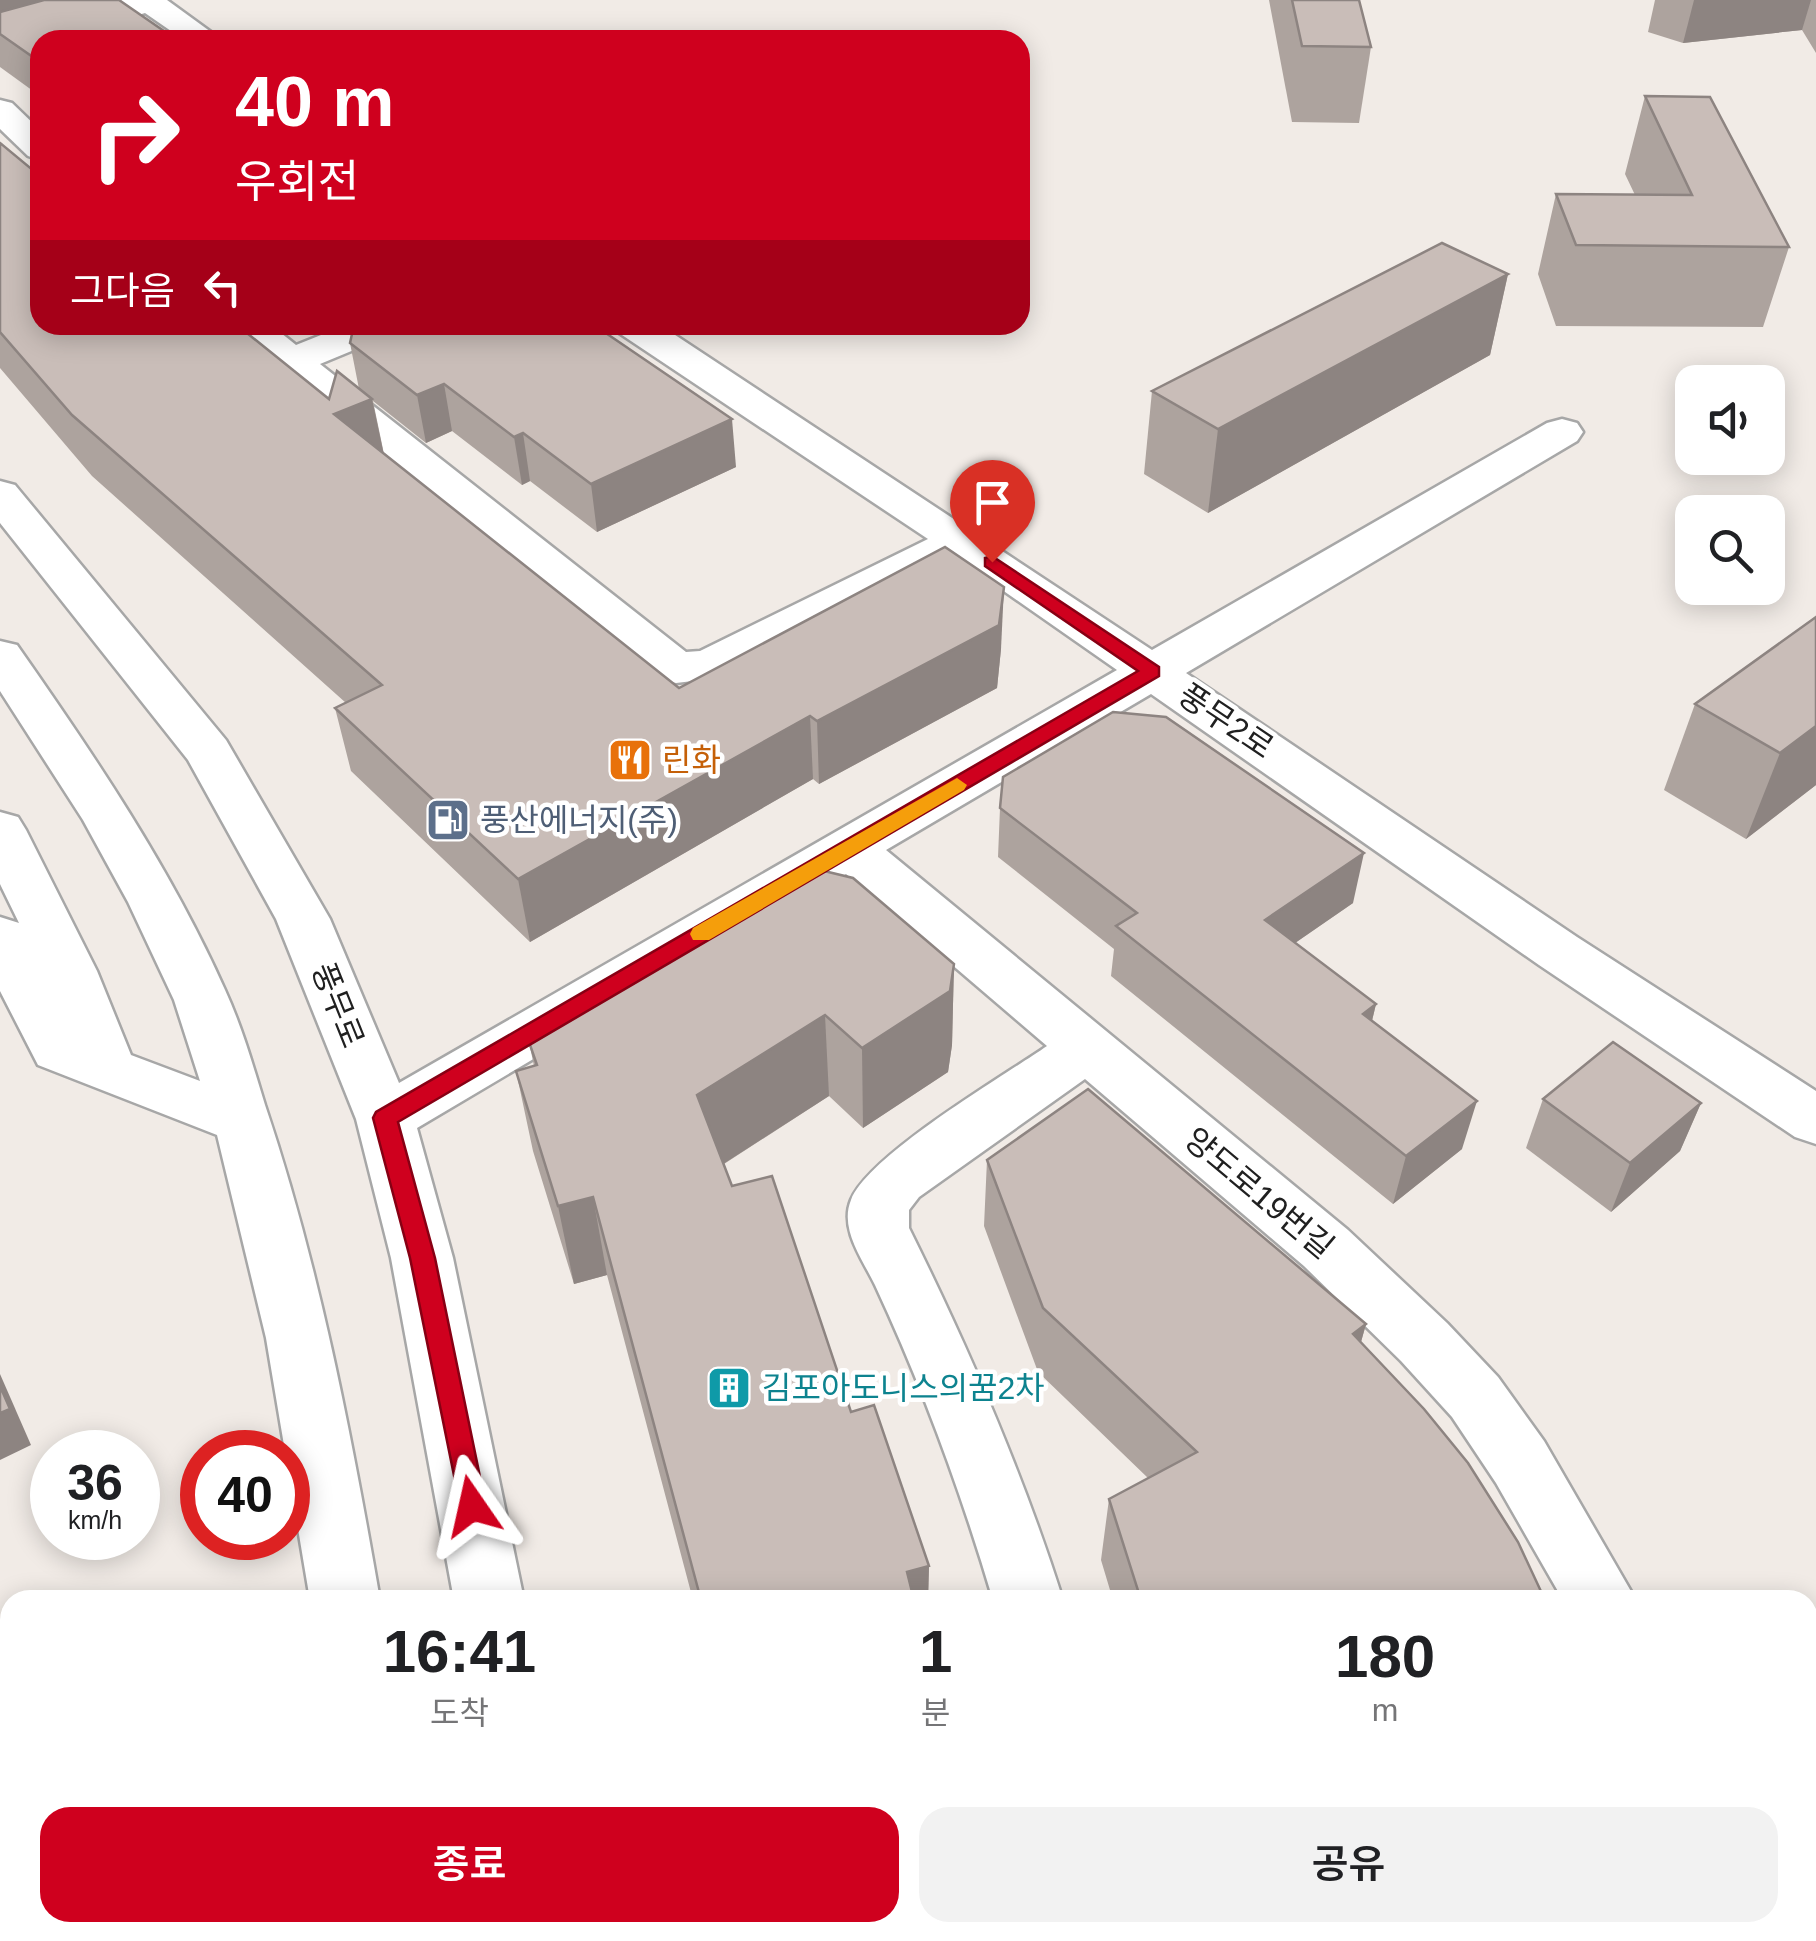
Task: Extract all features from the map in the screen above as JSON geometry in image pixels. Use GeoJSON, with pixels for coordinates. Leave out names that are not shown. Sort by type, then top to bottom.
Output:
{"type":"FeatureCollection","features":[{"type":"Feature","properties":{"kind":"street"},"geometry":{"type":"LineString","coordinates":[[52,30],[147,1],[191,30]]}},
{"type":"Feature","properties":{"kind":"street"},"geometry":{"type":"LineString","coordinates":[[0,46],[30,37]]}},
{"type":"Feature","properties":{"kind":"street"},"geometry":{"type":"LineString","coordinates":[[0,110],[30,139]]}},
{"type":"Feature","properties":{"kind":"street"},"geometry":{"type":"LineString","coordinates":[[258,335],[676,668],[710,666],[960,540]]}},
{"type":"Feature","properties":{"kind":"street"},"geometry":{"type":"LineString","coordinates":[[291,361],[356,335]]}},
{"type":"Feature","properties":{"kind":"street","name":"풍무2로"},"geometry":{"type":"LineString","coordinates":[[648,335],[960,540],[1558,951],[1816,1120]]}},
{"type":"Feature","properties":{"kind":"street"},"geometry":{"type":"LineString","coordinates":[[385,1118],[1562,432]]}},
{"type":"Feature","properties":{"kind":"street","name":"풍무로"},"geometry":{"type":"LineString","coordinates":[[0,494],[208,752],[303,919],[385,1118],[422,1258],[487,1590]]}},
{"type":"Feature","properties":{"kind":"street"},"geometry":{"type":"LineString","coordinates":[[0,656],[58,738],[162,914],[199,992],[243,1122],[279,1249],[314,1406],[343,1590]]}},
{"type":"Feature","properties":{"kind":"street"},"geometry":{"type":"LineString","coordinates":[[0,830],[69,971],[109,1070]]}},
{"type":"Feature","properties":{"kind":"street","name":"양도로19번길"},"geometry":{"type":"LineString","coordinates":[[848,848],[1326,1248],[1424,1342],[1474,1397],[1520,1462],[1595,1590]]}},
{"type":"Feature","properties":{"kind":"street"},"geometry":{"type":"LineString","coordinates":[[0,938],[58,1050],[243,1122]]}},
{"type":"Feature","properties":{"kind":"street"},"geometry":{"type":"LineString","coordinates":[[1025,1590],[1002,1515],[954,1389],[878,1228],[879,1204],[898,1180],[1088,1048]]}},
{"type":"Feature","properties":{"kind":"building"},"geometry":{"type":"Polygon","coordinates":[[[44,0],[119,0],[162,30],[30,30],[30,55],[0,34],[0,12],[44,0]]]}},
{"type":"Feature","properties":{"kind":"building"},"geometry":{"type":"Polygon","coordinates":[[[1292,0],[1359,0],[1371,47],[1302,46],[1292,0]]]}},
{"type":"Feature","properties":{"kind":"building"},"geometry":{"type":"Polygon","coordinates":[[[1645,96],[1710,97],[1789,247],[1576,245],[1556,194],[1692,195],[1645,96]]]}},
{"type":"Feature","properties":{"kind":"building"},"geometry":{"type":"Polygon","coordinates":[[[0,143],[30,168],[30,335],[249,335],[329,399],[337,371],[372,399],[334,414],[679,688],[945,547],[1004,587],[999,625],[817,721],[810,716],[518,879],[335,708],[382,685],[72,415],[0,332],[0,143]]]}},
{"type":"Feature","properties":{"kind":"building"},"geometry":{"type":"Polygon","coordinates":[[[1442,243],[1508,274],[1218,429],[1152,391],[1442,243]]]}},
{"type":"Feature","properties":{"kind":"building"},"geometry":{"type":"Polygon","coordinates":[[[352,335],[609,335],[732,419],[591,484],[523,433],[514,437],[444,384],[417,395],[350,343],[352,335]]]}},
{"type":"Feature","properties":{"kind":"building"},"geometry":{"type":"Polygon","coordinates":[[[1816,617],[1816,726],[1780,753],[1695,704],[1816,617]]]}},
{"type":"Feature","properties":{"kind":"building"},"geometry":{"type":"Polygon","coordinates":[[[1113,712],[1166,717],[1364,853],[1265,920],[1376,1004],[1363,1014],[1477,1101],[1406,1156],[1116,926],[1137,913],[1000,808],[1003,777],[1113,712]]]}},
{"type":"Feature","properties":{"kind":"building"},"geometry":{"type":"Polygon","coordinates":[[[820,870],[853,878],[954,964],[950,991],[862,1048],[825,1015],[697,1095],[732,1186],[772,1176],[851,1412],[874,1405],[929,1566],[907,1572],[912,1590],[698,1590],[593,1197],[558,1206],[516,1071],[537,1065],[529,1042],[820,870]]]}},
{"type":"Feature","properties":{"kind":"building"},"geometry":{"type":"Polygon","coordinates":[[[1613,1042],[1701,1103],[1630,1163],[1543,1099],[1613,1042]]]}},
{"type":"Feature","properties":{"kind":"building"},"geometry":{"type":"Polygon","coordinates":[[[1088,1089],[1366,1324],[1353,1334],[1424,1409],[1468,1463],[1518,1542],[1540,1590],[1138,1590],[1109,1499],[1197,1452],[1043,1308],[987,1160],[1088,1089]]]}},
{"type":"Feature","properties":{"kind":"building"},"geometry":{"type":"Polygon","coordinates":[[[0,1386],[10,1409],[0,1413],[0,1386]]]}},
{"type":"Feature","properties":{"kind":"slow traffic"},"geometry":{"type":"LineString","coordinates":[[701,934],[957,785]]}},
{"type":"Feature","properties":{"kind":"place","name":"린화"},"geometry":{"type":"Point","coordinates":[630,760]}},
{"type":"Feature","properties":{"kind":"place","name":"풍산에너지(주)"},"geometry":{"type":"Point","coordinates":[448,820]}},
{"type":"Feature","properties":{"kind":"place","name":"김포아도니스의꿈2차"},"geometry":{"type":"Point","coordinates":[729,1388]}},
{"type":"Feature","properties":{"kind":"route"},"geometry":{"type":"LineString","coordinates":[[472,1506],[422,1258],[385,1118],[1152,672],[992,562]]}}]}
